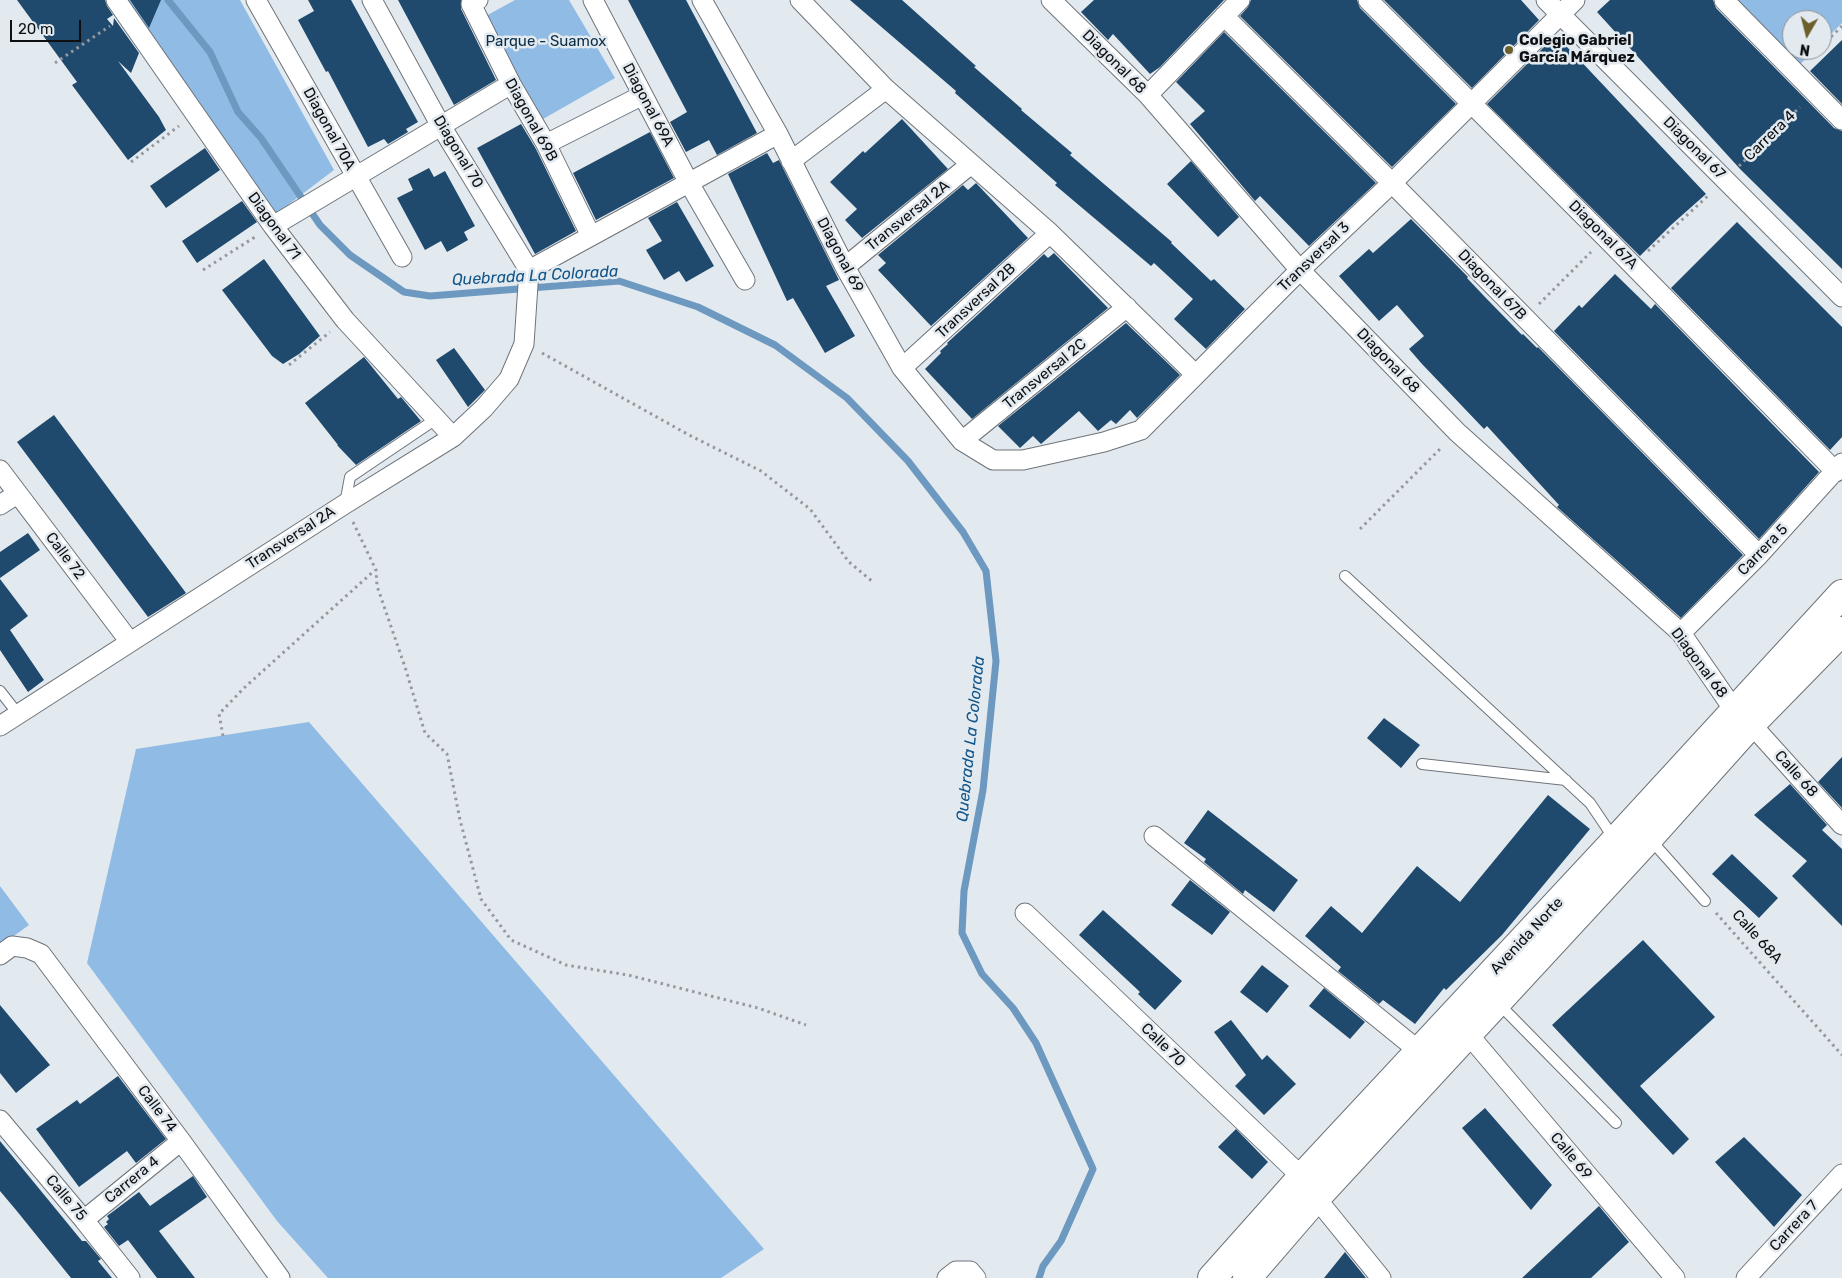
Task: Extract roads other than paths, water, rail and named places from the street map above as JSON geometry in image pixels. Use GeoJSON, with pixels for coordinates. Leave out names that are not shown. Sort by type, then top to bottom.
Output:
{"type":"FeatureCollection","features":[{"type":"Feature","properties":{"kind":"main road","name":"Avenida Norte"},"geometry":{"type":"LineString","coordinates":[[1212,1278],[1468,1034],[1649,838],[1742,717],[1842,594]]}},
{"type":"Feature","properties":{"kind":"main road","name":"Avenida Norte"},"geometry":{"type":"LineString","coordinates":[[1247,1278],[1309,1187],[1419,1052],[1615,841],[1742,717],[1842,631]]}},
{"type":"Feature","properties":{"kind":"street","name":"Diagonal 70A"},"geometry":{"type":"LineString","coordinates":[[257,0],[402,257]]}},
{"type":"Feature","properties":{"kind":"street","name":"Diagonal 70"},"geometry":{"type":"LineString","coordinates":[[372,0],[441,126],[529,270]]}},
{"type":"Feature","properties":{"kind":"street","name":"Diagonal 69A"},"geometry":{"type":"LineString","coordinates":[[593,0],[689,183],[746,280]]}},
{"type":"Feature","properties":{"kind":"street","name":"Diagonal 69"},"geometry":{"type":"LineString","coordinates":[[702,0],[778,134],[845,267],[902,368],[962,441],[993,460],[1023,460]]}},
{"type":"Feature","properties":{"kind":"street"},"geometry":{"type":"LineString","coordinates":[[800,0],[886,89],[1050,233],[1196,374]]}},
{"type":"Feature","properties":{"kind":"street"},"geometry":{"type":"LineString","coordinates":[[1148,95],[1240,0]]}},
{"type":"Feature","properties":{"kind":"street","name":"Diagonal 67A"},"geometry":{"type":"LineString","coordinates":[[1368,0],[1633,266],[1839,467]]}},
{"type":"Feature","properties":{"kind":"street","name":"Diagonal 67"},"geometry":{"type":"LineString","coordinates":[[1546,0],[1842,297]]}},
{"type":"Feature","properties":{"kind":"street","name":"Transversal 3"},"geometry":{"type":"LineString","coordinates":[[1023,460],[1104,442],[1141,430],[1300,270],[1472,104],[1575,0]]}},
{"type":"Feature","properties":{"kind":"street"},"geometry":{"type":"LineString","coordinates":[[1724,0],[1842,120]]}},
{"type":"Feature","properties":{"kind":"street","name":"Diagonal 68"},"geometry":{"type":"LineString","coordinates":[[1053,1],[1148,95],[1300,270],[1457,432],[1680,633],[1742,717]]}},
{"type":"Feature","properties":{"kind":"street","name":"Diagonal 69B"},"geometry":{"type":"LineString","coordinates":[[474,2],[511,84],[546,144],[591,236]]}},
{"type":"Feature","properties":{"kind":"street","name":"Diagonal 71"},"geometry":{"type":"LineString","coordinates":[[121,8],[273,226],[345,320],[452,437]]}},
{"type":"Feature","properties":{"kind":"street","name":"Diagonal 67B"},"geometry":{"type":"LineString","coordinates":[[1224,16],[1392,182],[1759,556]]}},
{"type":"Feature","properties":{"kind":"street"},"geometry":{"type":"LineString","coordinates":[[273,226],[511,84]]}},
{"type":"Feature","properties":{"kind":"street"},"geometry":{"type":"LineString","coordinates":[[791,161],[886,89]]}},
{"type":"Feature","properties":{"kind":"street"},"geometry":{"type":"LineString","coordinates":[[546,144],[643,95]]}},
{"type":"Feature","properties":{"kind":"street"},"geometry":{"type":"LineString","coordinates":[[529,270],[778,134]]}},
{"type":"Feature","properties":{"kind":"street","name":"Transversal 2A"},"geometry":{"type":"LineString","coordinates":[[845,267],[971,164]]}},
{"type":"Feature","properties":{"kind":"street","name":"Transversal 2B"},"geometry":{"type":"LineString","coordinates":[[902,368],[1050,233]]}},
{"type":"Feature","properties":{"kind":"street","name":"Transversal 2A"},"geometry":{"type":"LineString","coordinates":[[0,726],[344,504],[452,437],[484,408],[509,378],[524,344],[529,270]]}},
{"type":"Feature","properties":{"kind":"street","name":"Transversal 2C"},"geometry":{"type":"LineString","coordinates":[[962,441],[1127,307]]}},
{"type":"Feature","properties":{"kind":"street","name":"Carrera 5"},"geometry":{"type":"LineString","coordinates":[[1680,633],[1759,556],[1839,467]]}},
{"type":"Feature","properties":{"kind":"street","name":"Calle 72"},"geometry":{"type":"LineString","coordinates":[[0,470],[130,642]]}},
{"type":"Feature","properties":{"kind":"street"},"geometry":{"type":"LineString","coordinates":[[0,504],[17,494]]}},
{"type":"Feature","properties":{"kind":"street","name":"Calle 68"},"geometry":{"type":"LineString","coordinates":[[1742,717],[1842,825]]}},
{"type":"Feature","properties":{"kind":"street"},"geometry":{"type":"LineString","coordinates":[[1154,836],[1419,1052]]}},
{"type":"Feature","properties":{"kind":"street","name":"Calle 70"},"geometry":{"type":"LineString","coordinates":[[1025,913],[1309,1187],[1381,1278]]}},
{"type":"Feature","properties":{"kind":"street","name":"Calle 74"},"geometry":{"type":"LineString","coordinates":[[0,955],[12,946],[27,948],[41,954],[181,1141],[280,1278]]}},
{"type":"Feature","properties":{"kind":"street","name":"Calle 69"},"geometry":{"type":"LineString","coordinates":[[1468,1034],[1675,1278]]}},
{"type":"Feature","properties":{"kind":"street","name":"Calle 75"},"geometry":{"type":"LineString","coordinates":[[0,1120],[130,1278]]}},
{"type":"Feature","properties":{"kind":"street","name":"Carrera 4"},"geometry":{"type":"LineString","coordinates":[[84,1220],[181,1141]]}},
{"type":"Feature","properties":{"kind":"street","name":"Carrera 7"},"geometry":{"type":"LineString","coordinates":[[1746,1278],[1842,1174]]}},
{"type":"Feature","properties":{"kind":"street"},"geometry":{"type":"LineString","coordinates":[[947,1278],[956,1271],[970,1271],[976,1278]]}},
{"type":"Feature","properties":{"kind":"lane"},"geometry":{"type":"LineString","coordinates":[[344,504],[350,477],[436,419]]}},
{"type":"Feature","properties":{"kind":"lane"},"geometry":{"type":"LineString","coordinates":[[1345,576],[1590,803],[1615,841]]}},
{"type":"Feature","properties":{"kind":"lane"},"geometry":{"type":"LineString","coordinates":[[0,691],[18,714]]}},
{"type":"Feature","properties":{"kind":"lane"},"geometry":{"type":"LineString","coordinates":[[1422,764],[1566,780]]}},
{"type":"Feature","properties":{"kind":"lane"},"geometry":{"type":"LineString","coordinates":[[1649,838],[1705,901]]}},
{"type":"Feature","properties":{"kind":"lane"},"geometry":{"type":"LineString","coordinates":[[1497,1002],[1616,1123]]}},
{"type":"Feature","properties":{"kind":"waterway","name":"Quebrada La Colorada"},"geometry":{"type":"LineString","coordinates":[[168,0],[210,52],[238,112],[261,138],[320,225],[350,255],[404,292],[430,296],[619,281],[698,307],[775,345],[847,398],[908,461],[963,532],[986,571],[996,661],[983,790],[964,891],[962,933],[982,974],[1013,1008],[1036,1043],[1093,1169],[1061,1241],[1043,1266],[1039,1278]]}},
{"type":"Feature","properties":{"kind":"place","name":"Colegio Gabriel García Márquez"},"geometry":{"type":"Point","coordinates":[1509,50]}},
{"type":"Feature","properties":{"kind":"park label","name":"Parque - Suamox"},"geometry":{"type":"Point","coordinates":[546,42]}}]}
